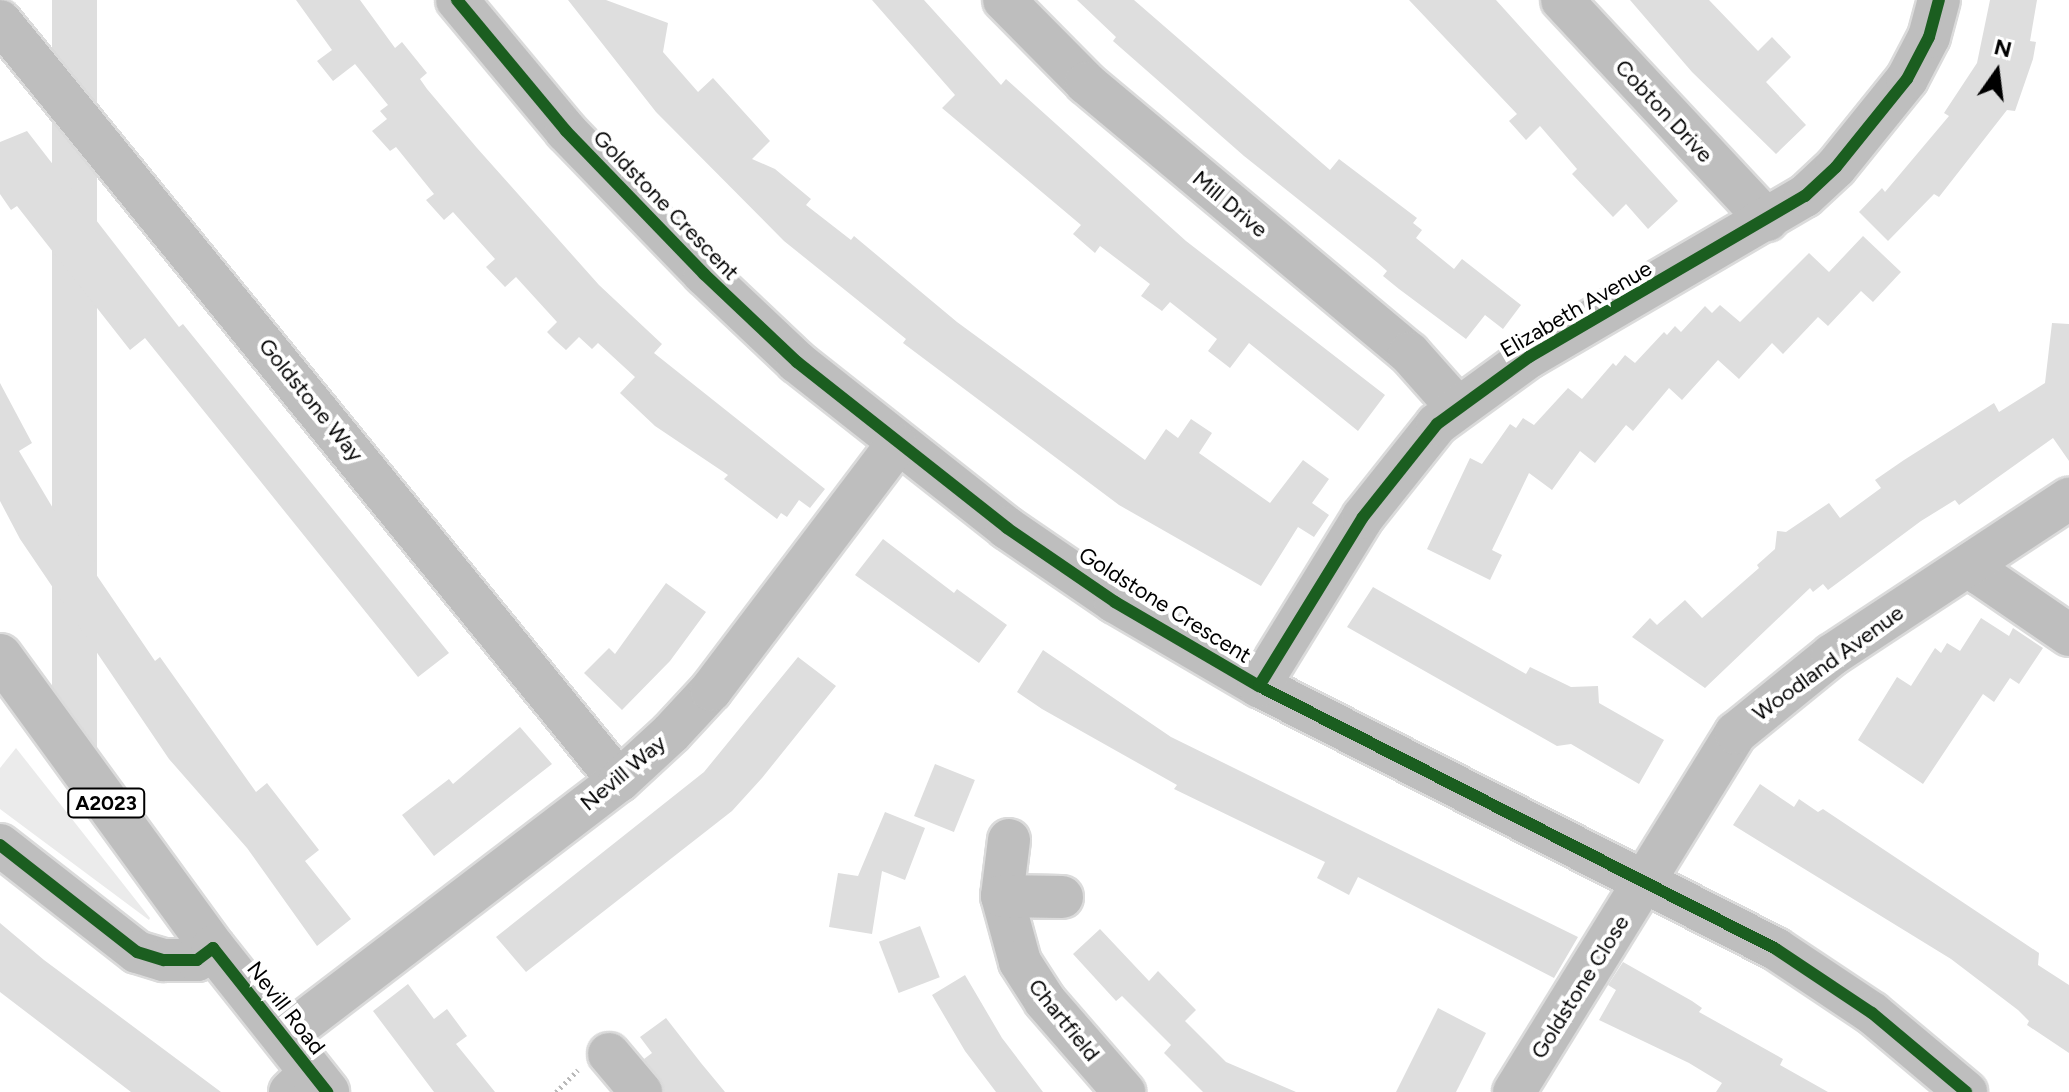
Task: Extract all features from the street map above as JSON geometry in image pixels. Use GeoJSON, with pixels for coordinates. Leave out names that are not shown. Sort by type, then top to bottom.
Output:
{"type":"FeatureCollection","features":[{"type":"Feature","properties":{"kind":"main road","name":"Nevill Road"},"geometry":{"type":"LineString","coordinates":[[7,683],[285,1036],[309,1085]]}},
{"type":"Feature","properties":{"kind":"street","name":"Goldstone Crescent"},"geometry":{"type":"LineString","coordinates":[[457,0],[633,204],[797,362],[896,445],[1115,602],[1259,686],[1788,957],[1872,1013],[1966,1092]]}},
{"type":"Feature","properties":{"kind":"street","name":"Mill Drive"},"geometry":{"type":"LineString","coordinates":[[1004,0],[1086,83],[1409,353],[1457,407]]}},
{"type":"Feature","properties":{"kind":"street","name":"Cobton Drive"},"geometry":{"type":"LineString","coordinates":[[1562,0],[1767,220]]}},
{"type":"Feature","properties":{"kind":"street","name":"Elizabeth Avenue"},"geometry":{"type":"LineString","coordinates":[[1259,686],[1363,517],[1413,449],[1457,407],[1529,357],[1805,196],[1872,125],[1914,67],[1939,0]]}},
{"type":"Feature","properties":{"kind":"street","name":"Goldstone Way"},"geometry":{"type":"LineString","coordinates":[[0,21],[619,781]]}},
{"type":"Feature","properties":{"kind":"street","name":"Nevill Way"},"geometry":{"type":"LineString","coordinates":[[285,1036],[619,781],[711,690],[896,445]]}},
{"type":"Feature","properties":{"kind":"street","name":"Woodland Avenue"},"geometry":{"type":"LineString","coordinates":[[1645,882],[1715,760],[1757,711],[2069,499]]}},
{"type":"Feature","properties":{"kind":"street"},"geometry":{"type":"LineString","coordinates":[[1972,563],[1980,574],[2069,635]]}},
{"type":"Feature","properties":{"kind":"street","name":"Chartfield"},"geometry":{"type":"LineString","coordinates":[[1009,840],[1002,896],[1020,962],[1032,982],[1124,1092]]}},
{"type":"Feature","properties":{"kind":"street"},"geometry":{"type":"LineString","coordinates":[[0,845],[137,952],[164,960],[197,960],[213,948]]}},
{"type":"Feature","properties":{"kind":"street","name":"Goldstone Close"},"geometry":{"type":"LineString","coordinates":[[1514,1092],[1645,882]]}},
{"type":"Feature","properties":{"kind":"street"},"geometry":{"type":"LineString","coordinates":[[1002,896],[1062,897]]}},
{"type":"Feature","properties":{"kind":"street"},"geometry":{"type":"LineString","coordinates":[[609,1054],[641,1092]]}},
{"type":"Feature","properties":{"kind":"shaded area"},"geometry":{"type":"Polygon","coordinates":[[[16,748],[149,920],[0,809],[0,768],[16,748]]]}},
{"type":"Feature","properties":{"kind":"building"},"geometry":{"type":"Polygon","coordinates":[[[52,0],[97,0],[97,753],[52,753],[52,0]]]}},
{"type":"Feature","properties":{"kind":"building"},"geometry":{"type":"Polygon","coordinates":[[[296,0],[360,0],[395,48],[402,42],[427,73],[420,79],[477,148],[599,285],[662,344],[654,353],[825,489],[810,508],[799,500],[787,517],[781,513],[777,519],[724,479],[728,475],[655,426],[620,393],[635,377],[598,343],[592,349],[579,337],[566,350],[556,341],[547,332],[557,322],[516,277],[505,287],[486,267],[495,259],[453,212],[444,220],[426,200],[434,194],[396,147],[390,151],[372,131],[387,119],[380,111],[388,105],[355,64],[333,81],[317,61],[332,50],[296,0]]]}},
{"type":"Feature","properties":{"kind":"building"},"geometry":{"type":"Polygon","coordinates":[[[568,0],[606,0],[668,23],[663,52],[698,92],[713,78],[770,141],[752,159],[775,169],[811,199],[806,205],[851,240],[854,236],[957,322],[1145,460],[1166,429],[1178,438],[1191,419],[1212,433],[1199,453],[1270,503],[1303,460],[1329,479],[1312,503],[1329,515],[1314,537],[1298,527],[1261,586],[1119,505],[903,343],[906,339],[784,241],[656,112],[568,0]]]}},
{"type":"Feature","properties":{"kind":"building"},"geometry":{"type":"Polygon","coordinates":[[[872,0],[924,0],[1001,85],[1006,79],[1186,241],[1385,395],[1358,431],[1249,343],[1230,368],[1208,351],[1217,339],[1170,302],[1162,311],[1141,296],[1150,284],[1100,246],[1095,253],[1073,234],[1081,225],[942,108],[955,95],[872,0]]]}},
{"type":"Feature","properties":{"kind":"building"},"geometry":{"type":"Polygon","coordinates":[[[1077,0],[1134,0],[1330,170],[1339,159],[1417,218],[1413,223],[1422,230],[1416,238],[1454,269],[1462,259],[1521,305],[1503,329],[1485,315],[1466,339],[1383,276],[1387,271],[1378,263],[1244,156],[1113,41],[1116,37],[1077,0]]]}},
{"type":"Feature","properties":{"kind":"building"},"geometry":{"type":"Polygon","coordinates":[[[1409,0],[1496,0],[1678,201],[1648,229],[1626,204],[1613,217],[1572,174],[1577,169],[1540,126],[1526,140],[1509,121],[1517,114],[1409,0]]]}},
{"type":"Feature","properties":{"kind":"building"},"geometry":{"type":"Polygon","coordinates":[[[1630,0],[1709,0],[1758,51],[1772,37],[1791,57],[1766,82],[1806,125],[1776,154],[1692,72],[1630,0]]]}},
{"type":"Feature","properties":{"kind":"building"},"geometry":{"type":"Polygon","coordinates":[[[1990,0],[2037,0],[2030,41],[2036,42],[2033,59],[2015,111],[2007,110],[1939,197],[1934,194],[1888,241],[1859,212],[1882,188],[1885,192],[1949,116],[1944,113],[1977,63],[1990,0]]]}},
{"type":"Feature","properties":{"kind":"building"},"geometry":{"type":"Polygon","coordinates":[[[27,131],[179,327],[183,324],[449,653],[418,677],[145,338],[130,350],[17,206],[11,210],[0,194],[0,142],[27,131]]]}},
{"type":"Feature","properties":{"kind":"building"},"geometry":{"type":"Polygon","coordinates":[[[1863,236],[1901,272],[1873,302],[1861,291],[1828,326],[1818,317],[1783,354],[1772,343],[1739,379],[1718,360],[1682,400],[1669,388],[1633,431],[1626,425],[1595,463],[1580,451],[1552,490],[1529,473],[1492,550],[1502,555],[1490,580],[1427,549],[1470,458],[1482,464],[1510,424],[1516,428],[1523,418],[1534,425],[1568,388],[1582,399],[1613,363],[1616,366],[1625,355],[1635,363],[1664,332],[1667,335],[1675,326],[1681,332],[1705,306],[1712,313],[1720,305],[1740,322],[1809,253],[1829,272],[1863,236]]]}},
{"type":"Feature","properties":{"kind":"building"},"geometry":{"type":"Polygon","coordinates":[[[2052,323],[2069,324],[2069,461],[2053,438],[1959,505],[1955,500],[1921,521],[1828,590],[1823,584],[1813,592],[1810,588],[1705,688],[1632,637],[1650,618],[1657,625],[1685,600],[1702,618],[1759,568],[1757,565],[1775,549],[1777,531],[1786,532],[1829,503],[1840,518],[1881,488],[1875,480],[1904,460],[1994,403],[1999,412],[2045,383],[2052,323]]]}},
{"type":"Feature","properties":{"kind":"building"},"geometry":{"type":"Polygon","coordinates":[[[0,383],[32,443],[19,451],[57,515],[63,511],[95,561],[89,564],[155,661],[160,657],[256,792],[267,783],[319,850],[305,861],[351,919],[317,946],[247,848],[169,759],[20,539],[0,501],[0,383]]]}},
{"type":"Feature","properties":{"kind":"building"},"geometry":{"type":"Polygon","coordinates":[[[883,539],[954,593],[957,589],[1007,625],[979,663],[855,575],[883,539]]]}},
{"type":"Feature","properties":{"kind":"building"},"geometry":{"type":"Polygon","coordinates":[[[666,583],[706,612],[670,661],[622,710],[584,673],[609,648],[615,654],[666,583]]]}},
{"type":"Feature","properties":{"kind":"building"},"geometry":{"type":"Polygon","coordinates":[[[1373,587],[1526,674],[1530,667],[1571,687],[1598,686],[1599,703],[1664,740],[1639,784],[1571,744],[1557,746],[1347,627],[1373,587]]]}},
{"type":"Feature","properties":{"kind":"building"},"geometry":{"type":"Polygon","coordinates":[[[1981,618],[2009,636],[2013,628],[2043,648],[2019,684],[2010,678],[1994,702],[1983,694],[1923,784],[1858,740],[1897,677],[1911,686],[1935,648],[1941,653],[1947,643],[1960,651],[1981,618]]]}},
{"type":"Feature","properties":{"kind":"building"},"geometry":{"type":"Polygon","coordinates":[[[1043,650],[1171,737],[1578,937],[1554,978],[1358,877],[1349,895],[1317,878],[1325,862],[1174,789],[1177,785],[1042,709],[1017,692],[1043,650]]]}},
{"type":"Feature","properties":{"kind":"building"},"geometry":{"type":"Polygon","coordinates":[[[798,657],[836,686],[762,778],[732,811],[526,972],[496,937],[704,772],[798,657]]]}},
{"type":"Feature","properties":{"kind":"building"},"geometry":{"type":"Polygon","coordinates":[[[520,727],[552,764],[434,856],[402,815],[449,779],[453,784],[520,727]]]}},
{"type":"Feature","properties":{"kind":"building"},"geometry":{"type":"Polygon","coordinates":[[[935,764],[975,780],[954,832],[914,816],[935,764]]]}},
{"type":"Feature","properties":{"kind":"building"},"geometry":{"type":"Polygon","coordinates":[[[1760,784],[1794,807],[1799,799],[1818,812],[1823,809],[2039,953],[2038,965],[2069,985],[2069,1053],[2027,1025],[2029,1021],[2018,1010],[1951,959],[1733,825],[1760,784]]]}},
{"type":"Feature","properties":{"kind":"building"},"geometry":{"type":"Polygon","coordinates":[[[885,812],[925,828],[905,880],[882,871],[872,934],[829,927],[838,873],[858,876],[885,812]]]}},
{"type":"Feature","properties":{"kind":"building"},"geometry":{"type":"Polygon","coordinates":[[[0,923],[44,960],[221,1092],[131,1092],[0,992],[0,923]]]}},
{"type":"Feature","properties":{"kind":"building"},"geometry":{"type":"Polygon","coordinates":[[[920,926],[940,977],[899,993],[879,942],[920,926]]]}},
{"type":"Feature","properties":{"kind":"building"},"geometry":{"type":"Polygon","coordinates":[[[1100,929],[1149,981],[1158,971],[1196,1010],[1185,1021],[1226,1062],[1296,1092],[1203,1092],[1164,1053],[1171,1045],[1122,996],[1116,1001],[1073,954],[1100,929]]]}},
{"type":"Feature","properties":{"kind":"building"},"geometry":{"type":"Polygon","coordinates":[[[1623,962],[1692,1001],[1702,1008],[1699,1012],[1783,1059],[1780,1065],[1828,1092],[1716,1092],[1722,1083],[1689,1063],[1599,1020],[1616,990],[1608,985],[1623,962]]]}},
{"type":"Feature","properties":{"kind":"building"},"geometry":{"type":"Polygon","coordinates":[[[965,975],[1002,1038],[1043,1092],[996,1092],[965,1051],[932,995],[965,975]]]}},
{"type":"Feature","properties":{"kind":"building"},"geometry":{"type":"Polygon","coordinates":[[[408,984],[434,1019],[447,1009],[467,1036],[456,1044],[495,1092],[434,1092],[373,1011],[408,984]]]}},
{"type":"Feature","properties":{"kind":"building"},"geometry":{"type":"Polygon","coordinates":[[[1438,1008],[1486,1033],[1456,1092],[1396,1092],[1438,1008]]]}},
{"type":"Feature","properties":{"kind":"building"},"geometry":{"type":"Polygon","coordinates":[[[666,1018],[725,1092],[664,1092],[644,1059],[652,1053],[640,1037],[666,1018]]]}},
{"type":"Feature","properties":{"kind":"cycle path"},"geometry":{"type":"LineString","coordinates":[[457,0],[566,131],[704,274],[797,362],[1007,528],[1115,602],[1259,686],[1776,949],[1872,1013],[1966,1092]]}},
{"type":"Feature","properties":{"kind":"cycle path"},"geometry":{"type":"LineString","coordinates":[[1259,686],[1363,517],[1437,424],[1529,357],[1805,196],[1836,167],[1907,79],[1929,37],[1939,0]]}},
{"type":"Feature","properties":{"kind":"cycle path"},"geometry":{"type":"LineString","coordinates":[[0,845],[137,952],[164,960],[197,960],[213,948],[327,1092]]}}]}
